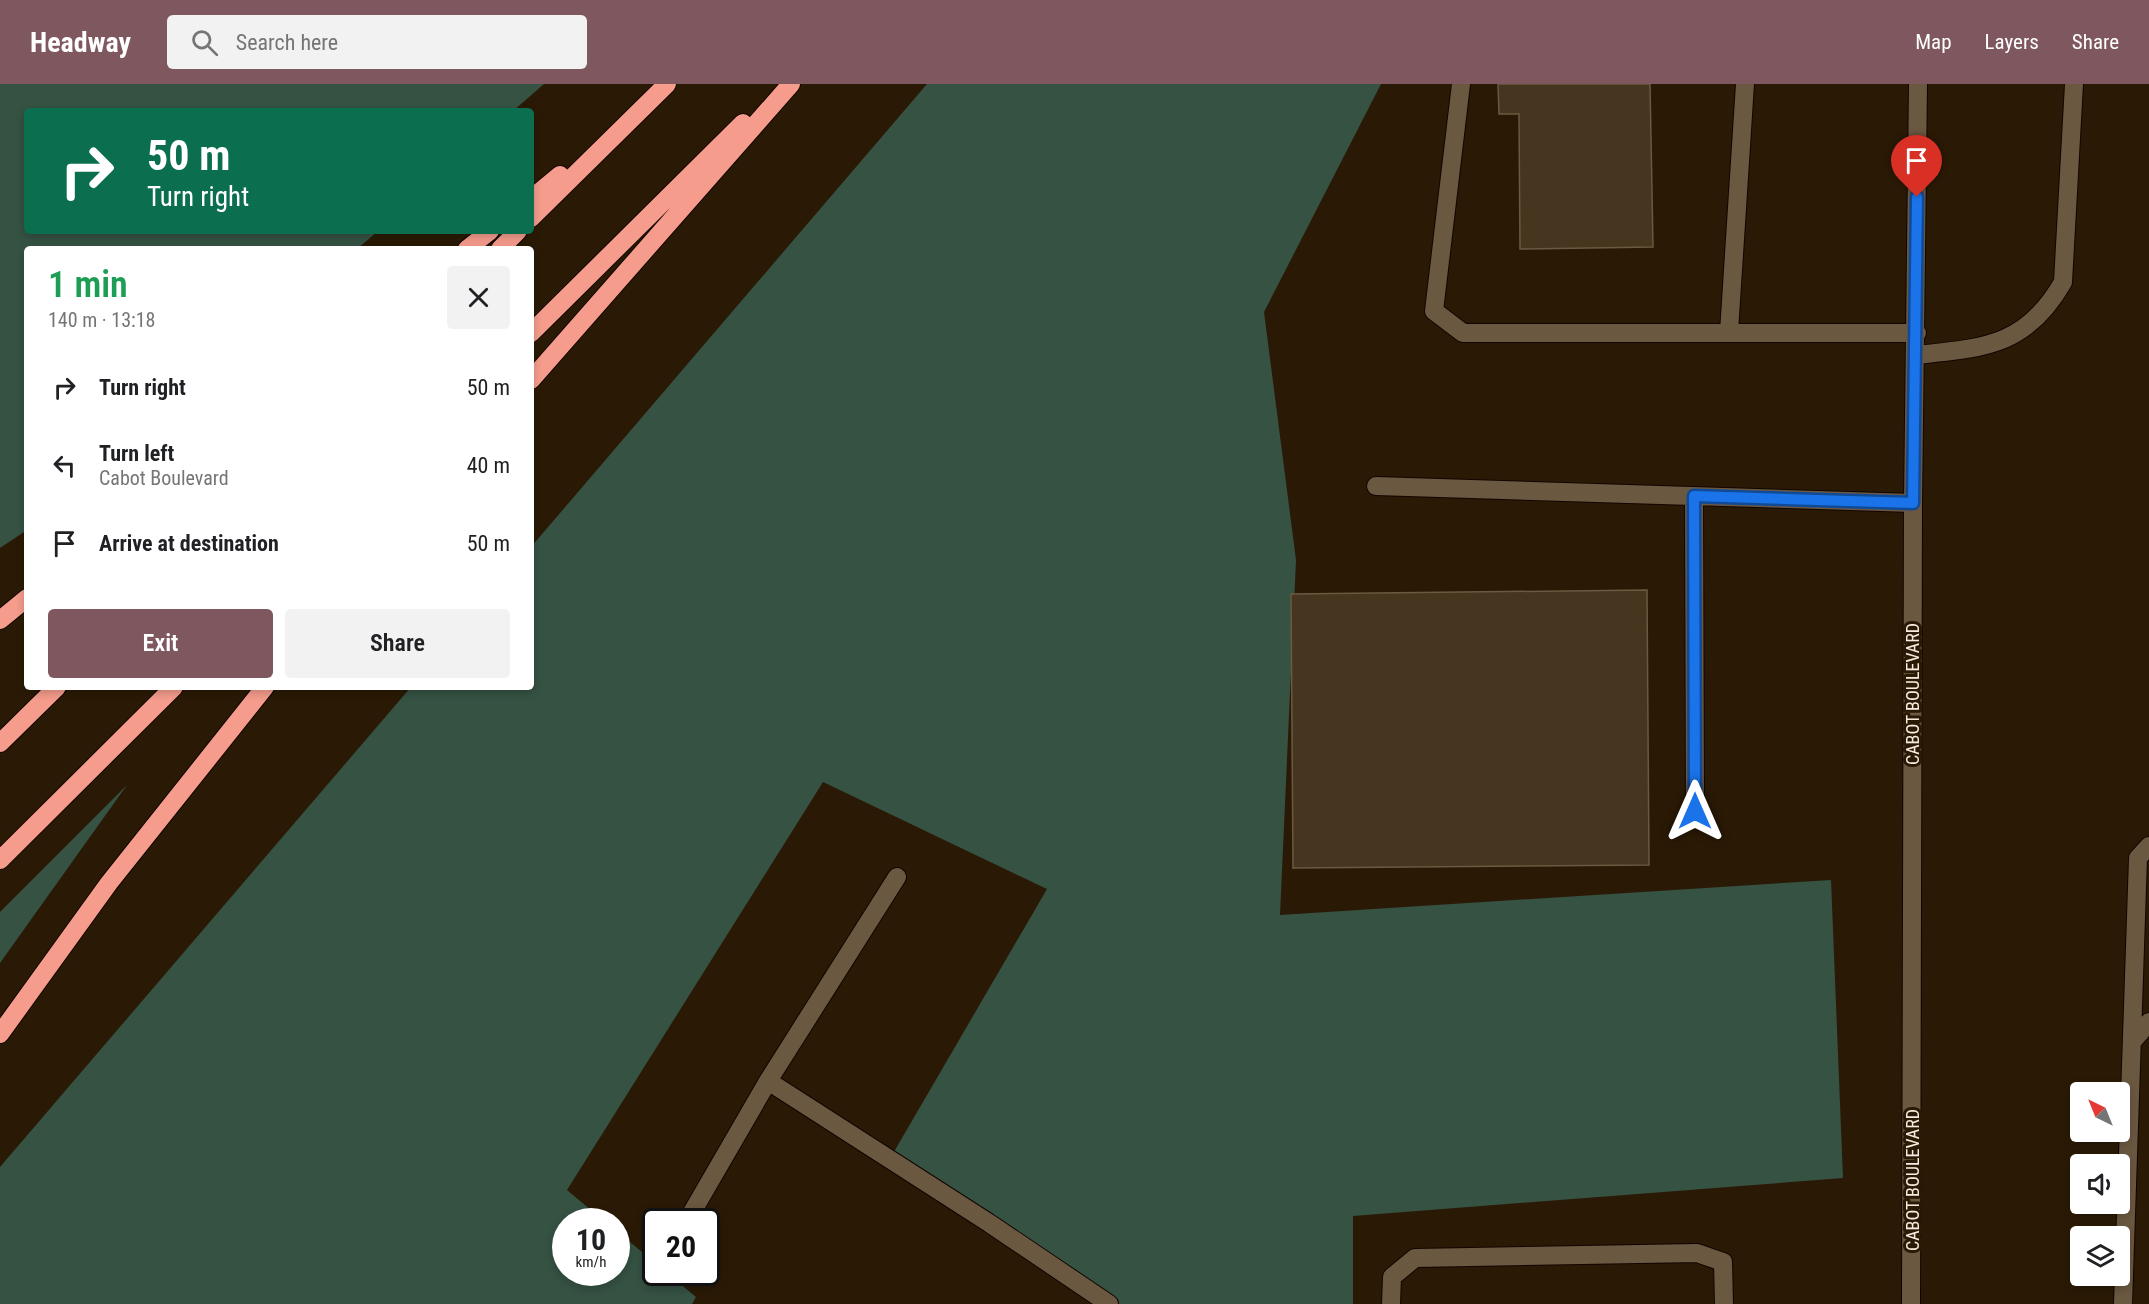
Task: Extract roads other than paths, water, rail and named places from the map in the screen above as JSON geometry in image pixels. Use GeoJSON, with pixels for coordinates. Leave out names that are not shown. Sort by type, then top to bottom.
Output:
{"type":"FeatureCollection","features":[{"type":"Feature","properties":{"kind":"highway"},"geometry":{"type":"LineString","coordinates":[[534,215],[667,84]]}},
{"type":"Feature","properties":{"kind":"highway"},"geometry":{"type":"LineString","coordinates":[[534,330],[782,84]]}},
{"type":"Feature","properties":{"kind":"highway"},"geometry":{"type":"LineString","coordinates":[[534,377],[791,84]]}},
{"type":"Feature","properties":{"kind":"highway"},"geometry":{"type":"LineString","coordinates":[[534,197],[632,118]]}},
{"type":"Feature","properties":{"kind":"highway"},"geometry":{"type":"LineString","coordinates":[[471,246],[486,234]]}},
{"type":"Feature","properties":{"kind":"highway"},"geometry":{"type":"LineString","coordinates":[[503,246],[515,234]]}},
{"type":"Feature","properties":{"kind":"highway"},"geometry":{"type":"LineString","coordinates":[[0,620],[24,600]]}},
{"type":"Feature","properties":{"kind":"highway"},"geometry":{"type":"LineString","coordinates":[[0,743],[54,690]]}},
{"type":"Feature","properties":{"kind":"highway"},"geometry":{"type":"LineString","coordinates":[[0,860],[171,690]]}},
{"type":"Feature","properties":{"kind":"highway"},"geometry":{"type":"LineString","coordinates":[[0,1034],[117,874],[263,690]]}},
{"type":"Feature","properties":{"kind":"street"},"geometry":{"type":"LineString","coordinates":[[1461,84],[1434,311],[1463,333],[1917,333]]}},
{"type":"Feature","properties":{"kind":"street"},"geometry":{"type":"LineString","coordinates":[[1729,332],[1744,84]]}},
{"type":"Feature","properties":{"kind":"street","name":"CABOT BOULEVARD"},"geometry":{"type":"LineString","coordinates":[[1911,1304],[1913,503],[1917,333],[1918,84]]}},
{"type":"Feature","properties":{"kind":"street"},"geometry":{"type":"LineString","coordinates":[[1916,355],[1966,350],[2015,336],[2052,301],[2063,282],[2074,84]]}},
{"type":"Feature","properties":{"kind":"street"},"geometry":{"type":"LineString","coordinates":[[1376,486],[1913,503]]}},
{"type":"Feature","properties":{"kind":"street"},"geometry":{"type":"LineString","coordinates":[[1694,496],[1695,811]]}},
{"type":"Feature","properties":{"kind":"street"},"geometry":{"type":"LineString","coordinates":[[2123,1304],[2138,858],[2149,846]]}},
{"type":"Feature","properties":{"kind":"street"},"geometry":{"type":"LineString","coordinates":[[695,1208],[768,1081],[897,877]]}},
{"type":"Feature","properties":{"kind":"street"},"geometry":{"type":"LineString","coordinates":[[2132,1042],[2149,1022]]}},
{"type":"Feature","properties":{"kind":"street"},"geometry":{"type":"LineString","coordinates":[[768,1081],[989,1223],[1108,1304]]}},
{"type":"Feature","properties":{"kind":"street"},"geometry":{"type":"LineString","coordinates":[[1392,1304],[1392,1277],[1414,1258],[1697,1253],[1723,1262],[1724,1304]]}}]}
